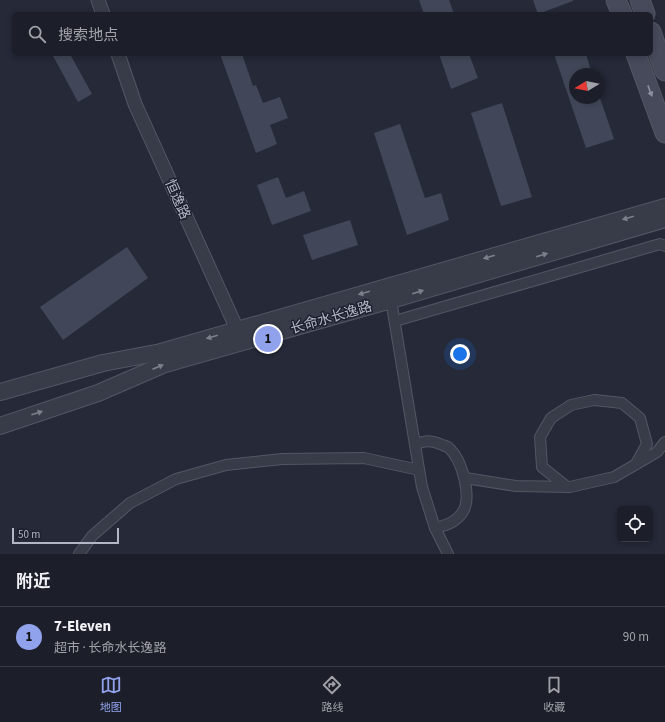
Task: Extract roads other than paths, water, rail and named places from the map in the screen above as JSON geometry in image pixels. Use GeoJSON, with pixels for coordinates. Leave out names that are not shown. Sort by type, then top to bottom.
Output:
{"type":"FeatureCollection","features":[{"type":"Feature","properties":{"kind":"main road"},"geometry":{"type":"LineString","coordinates":[[616,0],[621,12]]}},
{"type":"Feature","properties":{"kind":"main road"},"geometry":{"type":"LineString","coordinates":[[640,0],[643,12]]}},
{"type":"Feature","properties":{"kind":"main road"},"geometry":{"type":"LineString","coordinates":[[653,38],[665,71]]}},
{"type":"Feature","properties":{"kind":"main road"},"geometry":{"type":"LineString","coordinates":[[637,56],[665,133]]}},
{"type":"Feature","properties":{"kind":"street"},"geometry":{"type":"LineString","coordinates":[[98,0],[102,12]]}},
{"type":"Feature","properties":{"kind":"street","name":"恒逸路"},"geometry":{"type":"LineString","coordinates":[[119,56],[135,104],[240,336]]}},
{"type":"Feature","properties":{"kind":"street","name":"长命水长逸路"},"geometry":{"type":"LineString","coordinates":[[0,426],[98,393],[165,364],[240,336],[665,207]]}},
{"type":"Feature","properties":{"kind":"street","name":"长命水长逸路"},"geometry":{"type":"LineString","coordinates":[[0,392],[103,363],[240,336],[392,300],[665,219]]}},
{"type":"Feature","properties":{"kind":"street"},"geometry":{"type":"LineString","coordinates":[[395,321],[660,244],[665,246]]}},
{"type":"Feature","properties":{"kind":"street"},"geometry":{"type":"LineString","coordinates":[[392,300],[422,487],[436,528],[448,554]]}},
{"type":"Feature","properties":{"kind":"street"},"geometry":{"type":"LineString","coordinates":[[567,487],[542,467],[540,437],[551,418],[571,405],[594,400],[622,403],[640,418],[646,444],[636,464]]}},
{"type":"Feature","properties":{"kind":"street"},"geometry":{"type":"LineString","coordinates":[[416,444],[430,440],[448,447],[457,459],[465,478],[467,498],[463,513],[451,523],[436,528]]}},
{"type":"Feature","properties":{"kind":"street"},"geometry":{"type":"LineString","coordinates":[[465,478],[516,486],[570,488],[614,477],[657,452],[665,442]]}},
{"type":"Feature","properties":{"kind":"street"},"geometry":{"type":"LineString","coordinates":[[79,554],[92,536],[130,503],[176,479],[226,466],[282,459],[364,458],[420,470]]}},
{"type":"Feature","properties":{"kind":"place","name":"7-Eleven"},"geometry":{"type":"Point","coordinates":[268,339]}}]}
